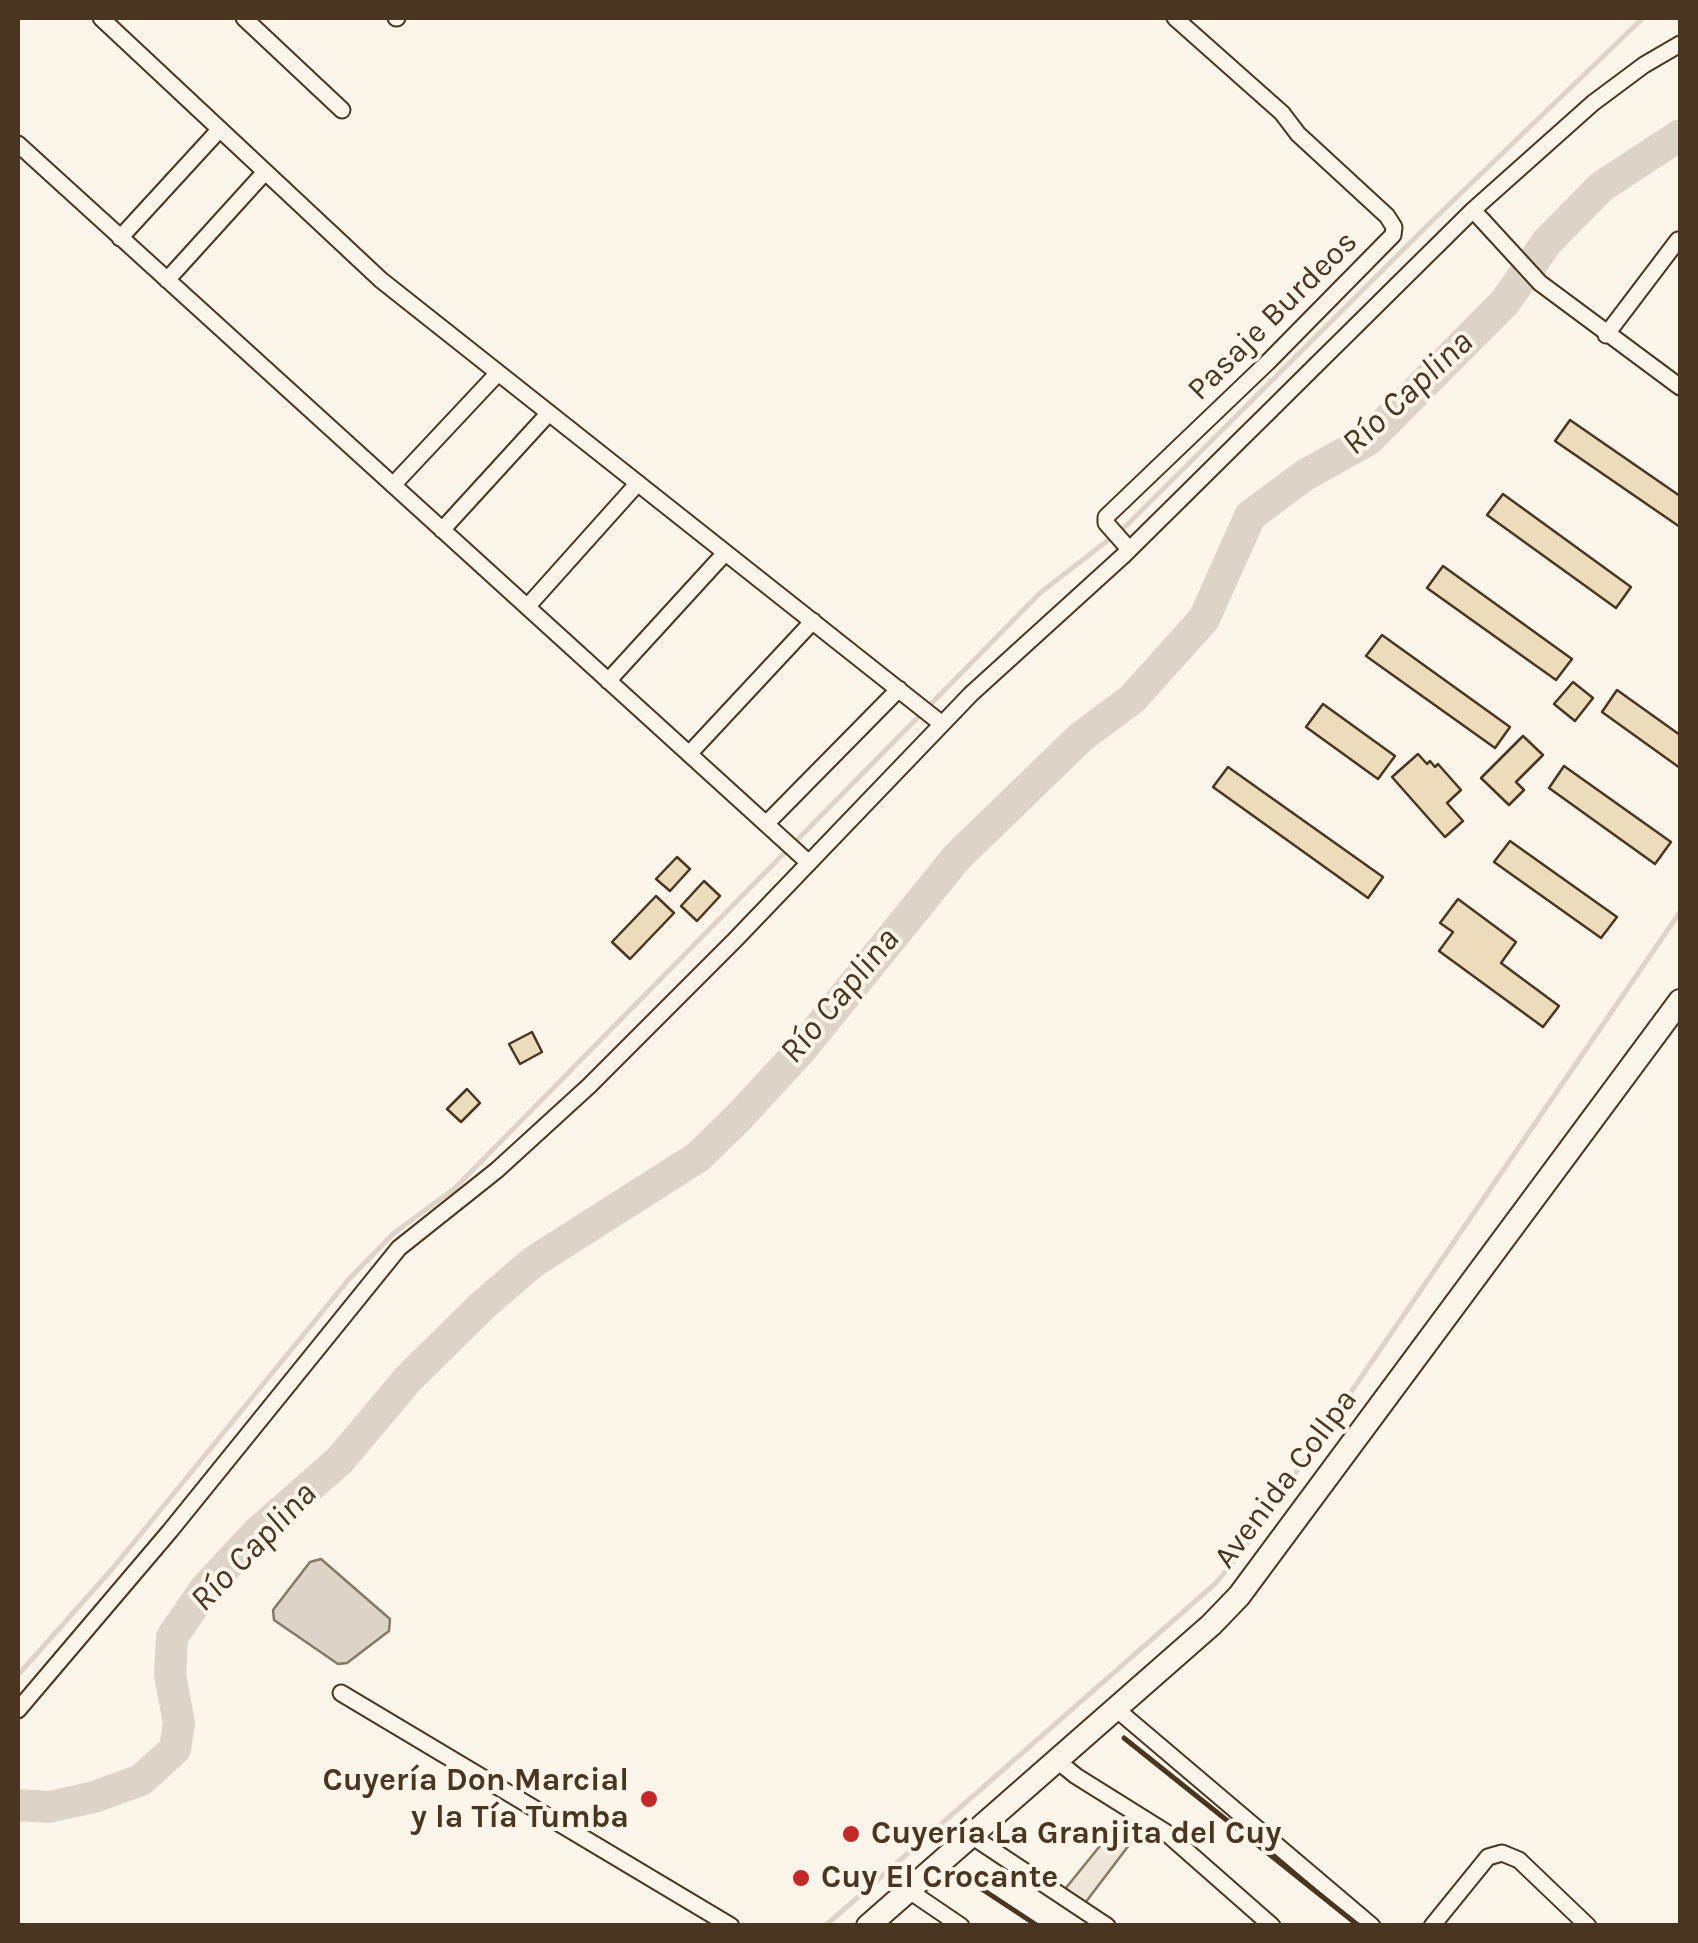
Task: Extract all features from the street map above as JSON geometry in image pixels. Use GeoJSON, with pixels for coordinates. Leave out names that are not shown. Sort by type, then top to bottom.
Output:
{"type":"FeatureCollection","features":[{"type":"Feature","properties":{"kind":"main road","name":"Avenida Collpa"},"geometry":{"type":"LineString","coordinates":[[868,1926],[1239,1596],[1680,1001]]}},
{"type":"Feature","properties":{"kind":"street"},"geometry":{"type":"LineString","coordinates":[[101,18],[381,280],[930,714]]}},
{"type":"Feature","properties":{"kind":"street"},"geometry":{"type":"LineString","coordinates":[[244,18],[342,110]]}},
{"type":"Feature","properties":{"kind":"street","name":"Pasaje Burdeos"},"geometry":{"type":"LineString","coordinates":[[1120,539],[1106,517],[1268,362],[1393,235],[1394,227],[1387,216],[1298,134],[1282,113],[1175,18]]}},
{"type":"Feature","properties":{"kind":"street"},"geometry":{"type":"LineString","coordinates":[[18,1710],[170,1531],[398,1248],[496,1170],[588,1086],[808,863],[930,714],[1058,611],[1120,539],[1473,210],[1593,103],[1680,44]]}},
{"type":"Feature","properties":{"kind":"street"},"geometry":{"type":"LineString","coordinates":[[120,238],[220,129]]}},
{"type":"Feature","properties":{"kind":"street"},"geometry":{"type":"LineString","coordinates":[[18,144],[808,863]]}},
{"type":"Feature","properties":{"kind":"street"},"geometry":{"type":"LineString","coordinates":[[167,280],[265,172]]}},
{"type":"Feature","properties":{"kind":"street"},"geometry":{"type":"LineString","coordinates":[[1473,210],[1540,283],[1680,387]]}},
{"type":"Feature","properties":{"kind":"street"},"geometry":{"type":"LineString","coordinates":[[1606,335],[1678,240]]}},
{"type":"Feature","properties":{"kind":"street"},"geometry":{"type":"LineString","coordinates":[[393,485],[498,374]]}},
{"type":"Feature","properties":{"kind":"street"},"geometry":{"type":"LineString","coordinates":[[442,530],[548,413]]}},
{"type":"Feature","properties":{"kind":"street"},"geometry":{"type":"LineString","coordinates":[[527,607],[638,484]]}},
{"type":"Feature","properties":{"kind":"street"},"geometry":{"type":"LineString","coordinates":[[608,680],[725,552]]}},
{"type":"Feature","properties":{"kind":"street"},"geometry":{"type":"LineString","coordinates":[[689,754],[813,622]]}},
{"type":"Feature","properties":{"kind":"street"},"geometry":{"type":"LineString","coordinates":[[766,824],[898,689]]}},
{"type":"Feature","properties":{"kind":"street"},"geometry":{"type":"LineString","coordinates":[[341,1693],[731,1926]]}},
{"type":"Feature","properties":{"kind":"street"},"geometry":{"type":"LineString","coordinates":[[1115,1708],[1372,1926]]}},
{"type":"Feature","properties":{"kind":"street"},"geometry":{"type":"LineString","coordinates":[[1055,1758],[1076,1776],[1164,1831],[1272,1926]]}},
{"type":"Feature","properties":{"kind":"street"},"geometry":{"type":"LineString","coordinates":[[970,1835],[1107,1926]]}},
{"type":"Feature","properties":{"kind":"street"},"geometry":{"type":"LineString","coordinates":[[1432,1926],[1488,1857],[1502,1852],[1519,1860],[1588,1926]]}},
{"type":"Feature","properties":{"kind":"street"},"geometry":{"type":"LineString","coordinates":[[908,1890],[961,1926]]}},
{"type":"Feature","properties":{"kind":"shaded area"},"geometry":{"type":"Polygon","coordinates":[[[321,1559],[390,1619],[389,1631],[347,1663],[338,1664],[274,1620],[273,1610],[310,1562],[321,1559]]]}},
{"type":"Feature","properties":{"kind":"shaded area"},"geometry":{"type":"Polygon","coordinates":[[[1125,1815],[1142,1828],[1082,1907],[1061,1894],[1125,1815]]]}},
{"type":"Feature","properties":{"kind":"building"},"geometry":{"type":"Polygon","coordinates":[[[1570,420],[1680,496],[1680,527],[1555,441],[1570,420]]]}},
{"type":"Feature","properties":{"kind":"building"},"geometry":{"type":"Polygon","coordinates":[[[1503,494],[1631,587],[1616,608],[1487,515],[1503,494]]]}},
{"type":"Feature","properties":{"kind":"building"},"geometry":{"type":"Polygon","coordinates":[[[1443,566],[1572,659],[1556,680],[1427,588],[1443,566]]]}},
{"type":"Feature","properties":{"kind":"building"},"geometry":{"type":"Polygon","coordinates":[[[1382,635],[1510,727],[1495,748],[1366,656],[1382,635]]]}},
{"type":"Feature","properties":{"kind":"building"},"geometry":{"type":"Polygon","coordinates":[[[1573,682],[1593,698],[1575,721],[1554,704],[1573,682]]]}},
{"type":"Feature","properties":{"kind":"building"},"geometry":{"type":"Polygon","coordinates":[[[1617,690],[1680,735],[1680,768],[1602,712],[1617,690]]]}},
{"type":"Feature","properties":{"kind":"building"},"geometry":{"type":"Polygon","coordinates":[[[1323,704],[1395,756],[1378,779],[1306,727],[1323,704]]]}},
{"type":"Feature","properties":{"kind":"building"},"geometry":{"type":"Polygon","coordinates":[[[1523,736],[1543,755],[1516,782],[1524,790],[1509,805],[1481,778],[1523,736]]]}},
{"type":"Feature","properties":{"kind":"building"},"geometry":{"type":"Polygon","coordinates":[[[1418,754],[1427,764],[1438,764],[1461,790],[1447,803],[1463,821],[1445,837],[1392,777],[1418,754]]]}},
{"type":"Feature","properties":{"kind":"building"},"geometry":{"type":"Polygon","coordinates":[[[1564,766],[1671,842],[1655,864],[1549,788],[1564,766]]]}},
{"type":"Feature","properties":{"kind":"building"},"geometry":{"type":"Polygon","coordinates":[[[1228,767],[1383,877],[1368,898],[1213,787],[1228,767]]]}},
{"type":"Feature","properties":{"kind":"building"},"geometry":{"type":"Polygon","coordinates":[[[1510,841],[1617,917],[1601,938],[1494,862],[1510,841]]]}},
{"type":"Feature","properties":{"kind":"building"},"geometry":{"type":"Polygon","coordinates":[[[677,857],[690,869],[670,891],[656,879],[677,857]]]}},
{"type":"Feature","properties":{"kind":"building"},"geometry":{"type":"Polygon","coordinates":[[[704,881],[720,896],[697,921],[681,906],[704,881]]]}},
{"type":"Feature","properties":{"kind":"building"},"geometry":{"type":"Polygon","coordinates":[[[656,896],[674,913],[630,959],[612,942],[656,896]]]}},
{"type":"Feature","properties":{"kind":"building"},"geometry":{"type":"Polygon","coordinates":[[[1458,899],[1516,942],[1501,963],[1559,1006],[1543,1027],[1439,951],[1453,932],[1440,923],[1458,899]]]}},
{"type":"Feature","properties":{"kind":"building"},"geometry":{"type":"Polygon","coordinates":[[[532,1032],[542,1052],[520,1064],[509,1044],[532,1032]]]}},
{"type":"Feature","properties":{"kind":"building"},"geometry":{"type":"Polygon","coordinates":[[[467,1089],[480,1103],[461,1122],[447,1109],[467,1089]]]}},
{"type":"Feature","properties":{"kind":"waterway"},"geometry":{"type":"LineString","coordinates":[[18,1675],[113,1568],[349,1279],[393,1234],[455,1188],[1040,593],[1125,527],[1431,222],[1643,18]]}},
{"type":"Feature","properties":{"kind":"waterway","name":"Río Caplina"},"geometry":{"type":"LineString","coordinates":[[18,1805],[49,1807],[94,1797],[141,1780],[175,1749],[179,1723],[170,1675],[172,1637],[205,1589],[257,1533],[340,1460],[408,1379],[482,1306],[533,1262],[698,1157],[739,1117],[800,1051],[957,857],[1081,737],[1132,699],[1204,619],[1250,516],[1305,475],[1368,440],[1505,302],[1547,242],[1601,187],[1680,135]]}},
{"type":"Feature","properties":{"kind":"waterway"},"geometry":{"type":"LineString","coordinates":[[825,1926],[1216,1583],[1240,1554],[1680,912]]}},
{"type":"Feature","properties":{"kind":"wall"},"geometry":{"type":"LineString","coordinates":[[1124,1738],[1359,1926]]}},
{"type":"Feature","properties":{"kind":"wall"},"geometry":{"type":"LineString","coordinates":[[965,1878],[1038,1926]]}},
{"type":"Feature","properties":{"kind":"place","name":"Cuyería Don Marcial y la Tía Tumba"},"geometry":{"type":"Point","coordinates":[649,1799]}},
{"type":"Feature","properties":{"kind":"place","name":"Cuyería La Granjita del Cuy"},"geometry":{"type":"Point","coordinates":[851,1834]}},
{"type":"Feature","properties":{"kind":"place","name":"Cuy El Crocante"},"geometry":{"type":"Point","coordinates":[801,1878]}}]}
